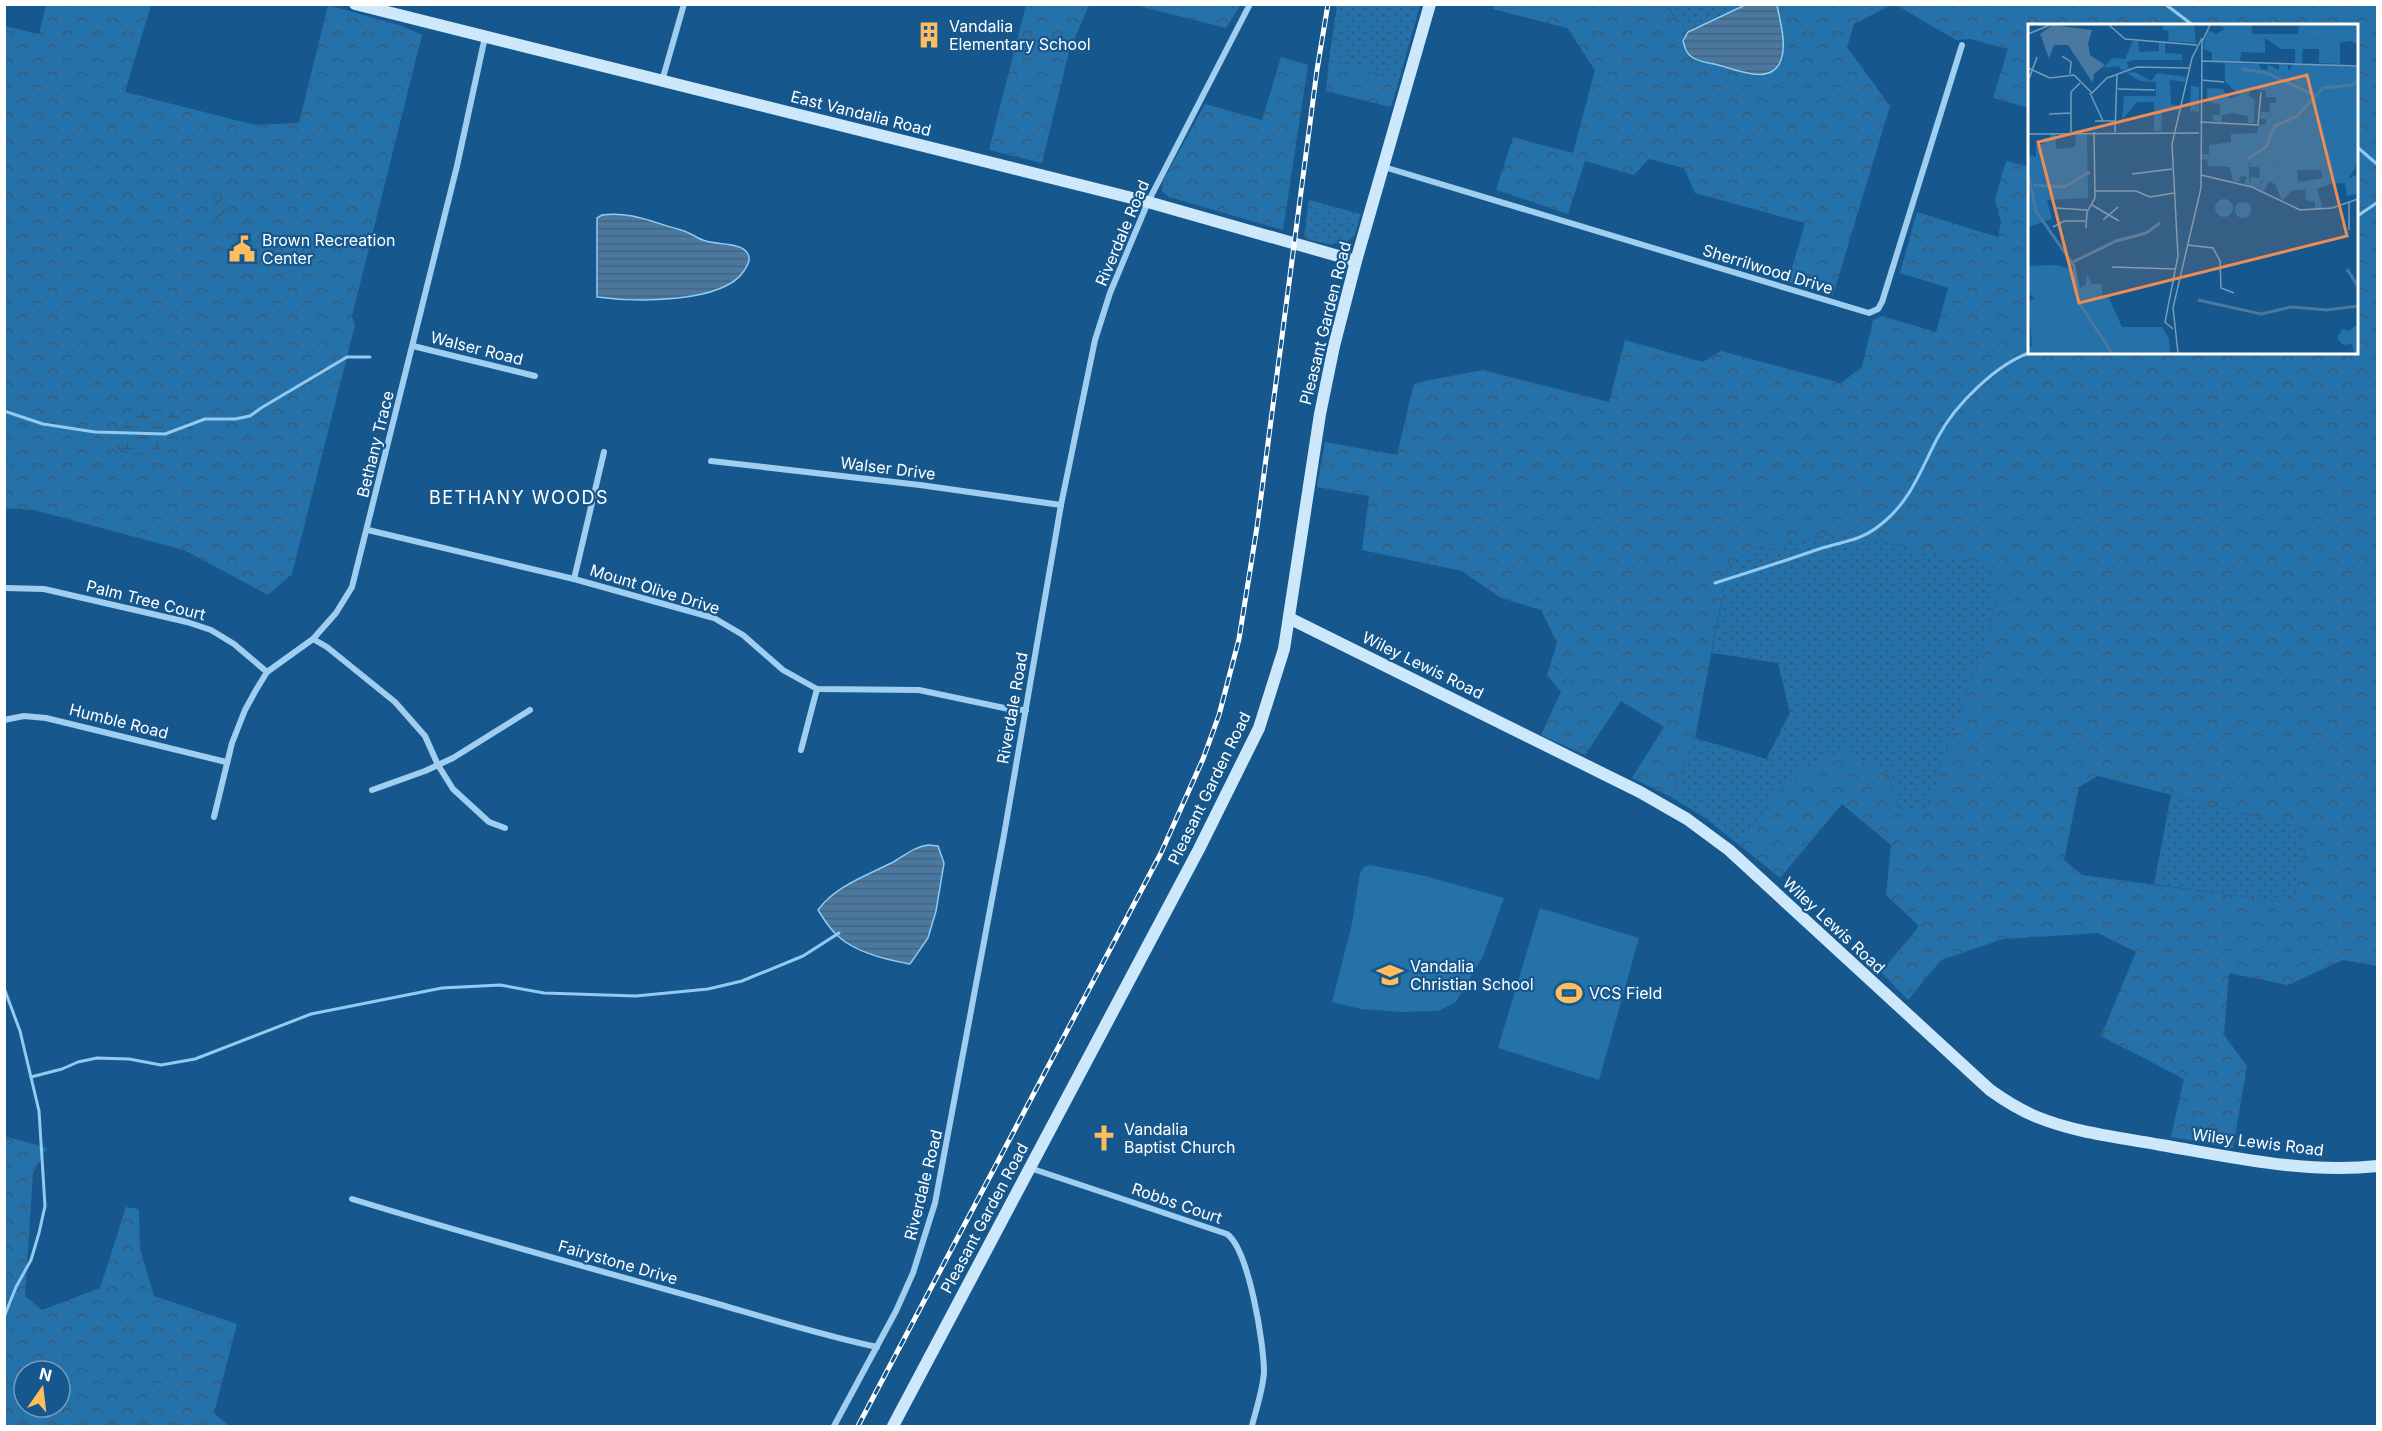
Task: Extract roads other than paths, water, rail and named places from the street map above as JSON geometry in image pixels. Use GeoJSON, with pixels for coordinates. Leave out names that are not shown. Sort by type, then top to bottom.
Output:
{"type":"FeatureCollection","features":[{"type":"Feature","properties":{"kind":"street","name":"East Vandalia Road"},"geometry":{"type":"LineString","coordinates":[[355,4],[1148,202],[1356,261]]}},
{"type":"Feature","properties":{"kind":"street"},"geometry":{"type":"LineString","coordinates":[[662,81],[684,4]]}},
{"type":"Feature","properties":{"kind":"street","name":"Riverdale Road"},"geometry":{"type":"LineString","coordinates":[[834,1426],[877,1347],[913,1273],[935,1203],[955,1106],[1061,504],[1095,340],[1110,293],[1148,202],[1250,4]]}},
{"type":"Feature","properties":{"kind":"street","name":"Pleasant Garden Road"},"geometry":{"type":"LineString","coordinates":[[893,1426],[1246,758],[1271,696],[1289,618],[1320,414],[1356,261],[1430,4]]}},
{"type":"Feature","properties":{"kind":"street","name":"Bethany Trace"},"geometry":{"type":"LineString","coordinates":[[214,818],[226,762],[244,710],[267,672],[313,639],[336,613],[352,587],[368,531],[457,165],[485,36]]}},
{"type":"Feature","properties":{"kind":"street","name":"Sherrilwood Drive"},"geometry":{"type":"LineString","coordinates":[[1384,167],[1869,313],[1878,309],[1882,302],[1962,45]]}},
{"type":"Feature","properties":{"kind":"street","name":"Walser Road"},"geometry":{"type":"LineString","coordinates":[[412,346],[535,376]]}},
{"type":"Feature","properties":{"kind":"street"},"geometry":{"type":"LineString","coordinates":[[574,579],[604,452]]}},
{"type":"Feature","properties":{"kind":"street","name":"Walser Drive"},"geometry":{"type":"LineString","coordinates":[[711,461],[1061,504]]}},
{"type":"Feature","properties":{"kind":"street","name":"Mount Olive Drive"},"geometry":{"type":"LineString","coordinates":[[368,531],[574,579],[714,618],[743,635],[783,670],[817,689],[919,690],[1009,709],[1026,710]]}},
{"type":"Feature","properties":{"kind":"street","name":"Palm Tree Court"},"geometry":{"type":"LineString","coordinates":[[5,588],[44,589],[187,622],[212,630],[234,644],[267,672]]}},
{"type":"Feature","properties":{"kind":"street","name":"Wiley Lewis Road"},"geometry":{"type":"LineString","coordinates":[[1289,618],[1640,792],[1687,819],[1729,850],[1989,1089],[2032,1115],[2097,1134],[2234,1158],[2309,1167],[2378,1166]]}},
{"type":"Feature","properties":{"kind":"street"},"geometry":{"type":"LineString","coordinates":[[313,639],[327,647],[395,702],[425,736],[438,765],[453,789],[489,822],[505,828]]}},
{"type":"Feature","properties":{"kind":"street"},"geometry":{"type":"LineString","coordinates":[[801,750],[817,689]]}},
{"type":"Feature","properties":{"kind":"street"},"geometry":{"type":"LineString","coordinates":[[372,790],[453,758],[530,710]]}},
{"type":"Feature","properties":{"kind":"street","name":"Humble Road"},"geometry":{"type":"LineString","coordinates":[[4,720],[24,716],[46,718],[226,762]]}},
{"type":"Feature","properties":{"kind":"street","name":"Robbs Court"},"geometry":{"type":"LineString","coordinates":[[1030,1167],[1227,1234],[1232,1238],[1244,1260],[1263,1354],[1264,1374],[1252,1426]]}},
{"type":"Feature","properties":{"kind":"street","name":"Fairystone Drive"},"geometry":{"type":"LineString","coordinates":[[352,1199],[481,1238],[752,1313],[820,1335],[877,1347]]}},
{"type":"Feature","properties":{"kind":"waterway"},"geometry":{"type":"LineString","coordinates":[[2165,4],[2191,24]]}},
{"type":"Feature","properties":{"kind":"waterway"},"geometry":{"type":"LineString","coordinates":[[2358,148],[2378,165]]}},
{"type":"Feature","properties":{"kind":"waterway"},"geometry":{"type":"LineString","coordinates":[[2358,216],[2378,202]]}},
{"type":"Feature","properties":{"kind":"waterway"},"geometry":{"type":"LineString","coordinates":[[1715,583],[1854,540],[1876,528],[1894,512],[1916,482],[1945,425],[1966,399],[1991,375],[2028,354]]}},
{"type":"Feature","properties":{"kind":"waterway"},"geometry":{"type":"LineString","coordinates":[[4,411],[43,424],[95,432],[165,434],[205,419],[235,419],[250,416],[347,357],[370,357]]}},
{"type":"Feature","properties":{"kind":"waterway"},"geometry":{"type":"LineString","coordinates":[[31,1077],[97,1058],[129,1059],[161,1065],[195,1059],[311,1014],[442,988],[500,985],[544,993],[636,996],[708,989],[742,981],[803,956],[839,933]]}},
{"type":"Feature","properties":{"kind":"waterway"},"geometry":{"type":"LineString","coordinates":[[4,988],[20,1031],[39,1111],[45,1206],[31,1260],[16,1287],[4,1317]]}},
{"type":"Feature","properties":{"kind":"railway"},"geometry":{"type":"LineString","coordinates":[[858,1426],[1161,853],[1203,759],[1219,715],[1239,639],[1257,527],[1317,70],[1328,4]]}},
{"type":"Feature","properties":{"kind":"place","name":"Vandalia Elementary School"},"geometry":{"type":"Point","coordinates":[929,35]}},
{"type":"Feature","properties":{"kind":"place","name":"Brown Recreation Center"},"geometry":{"type":"Point","coordinates":[242,249]}},
{"type":"Feature","properties":{"kind":"place","name":"Vandalia Christian School"},"geometry":{"type":"Point","coordinates":[1390,975]}},
{"type":"Feature","properties":{"kind":"place","name":"VCS Field"},"geometry":{"type":"Point","coordinates":[1569,993]}},
{"type":"Feature","properties":{"kind":"place","name":"Vandalia Baptist Church"},"geometry":{"type":"Point","coordinates":[1104,1138]}},
{"type":"Feature","properties":{"kind":"district","name":"BETHANY WOODS"},"geometry":{"type":"Point","coordinates":[519,498]}}]}
